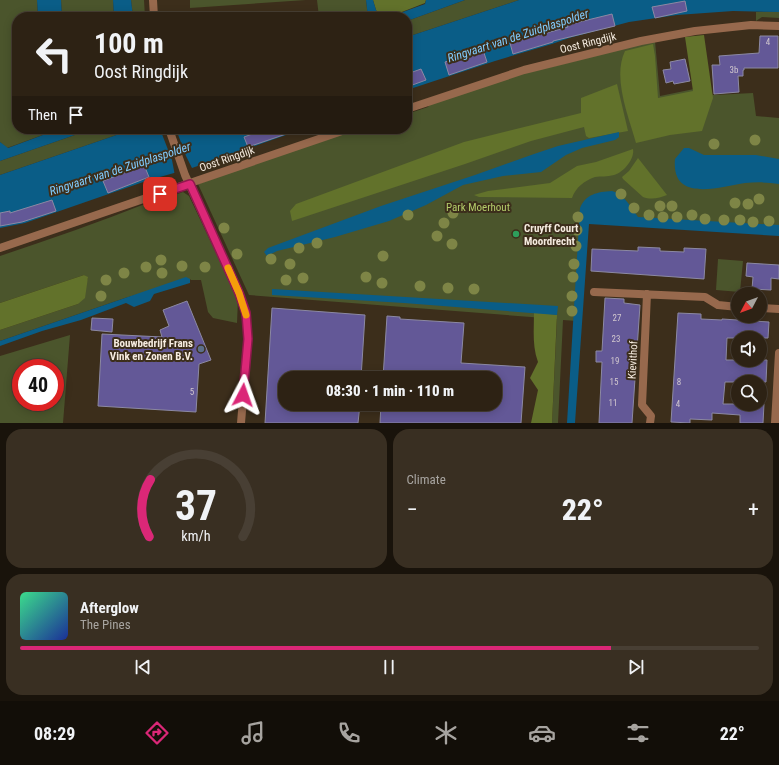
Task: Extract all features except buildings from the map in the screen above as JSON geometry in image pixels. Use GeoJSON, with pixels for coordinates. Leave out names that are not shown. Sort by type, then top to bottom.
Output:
{"type":"FeatureCollection","features":[{"type":"Feature","properties":{"kind":"street"},"geometry":{"type":"LineString","coordinates":[[153,0],[154,12]]}},
{"type":"Feature","properties":{"kind":"street","name":"Oost Ringdijk"},"geometry":{"type":"LineString","coordinates":[[412,107],[524,70],[641,41],[702,30],[751,25],[779,26]]}},
{"type":"Feature","properties":{"kind":"street"},"geometry":{"type":"LineString","coordinates":[[170,134],[185,176],[239,293],[246,313],[248,339],[241,423]]}},
{"type":"Feature","properties":{"kind":"street","name":"Oost Ringdijk"},"geometry":{"type":"LineString","coordinates":[[0,248],[334,134]]}},
{"type":"Feature","properties":{"kind":"street"},"geometry":{"type":"LineString","coordinates":[[594,292],[705,297],[718,305],[731,306]]}},
{"type":"Feature","properties":{"kind":"street","name":"Kievithof"},"geometry":{"type":"LineString","coordinates":[[647,294],[642,405],[651,416],[650,423]]}},
{"type":"Feature","properties":{"kind":"street"},"geometry":{"type":"LineString","coordinates":[[767,308],[779,309]]}},
{"type":"Feature","properties":{"kind":"street"},"geometry":{"type":"LineString","coordinates":[[775,423],[779,353]]}},
{"type":"Feature","properties":{"kind":"green space"},"geometry":{"type":"Polygon","coordinates":[[[0,0],[37,0],[38,12],[12,12],[12,134],[46,134],[7,148],[0,142],[0,0]]]}},
{"type":"Feature","properties":{"kind":"green space"},"geometry":{"type":"Polygon","coordinates":[[[61,0],[113,0],[114,12],[62,12],[61,0]]]}},
{"type":"Feature","properties":{"kind":"green space"},"geometry":{"type":"Polygon","coordinates":[[[131,0],[144,0],[145,12],[132,12],[131,0]]]}},
{"type":"Feature","properties":{"kind":"green space"},"geometry":{"type":"Polygon","coordinates":[[[190,0],[306,0],[190,8],[190,0]]]}},
{"type":"Feature","properties":{"kind":"green space"},"geometry":{"type":"Polygon","coordinates":[[[317,0],[366,0],[367,12],[318,12],[317,0]]]}},
{"type":"Feature","properties":{"kind":"green space"},"geometry":{"type":"Polygon","coordinates":[[[373,0],[426,0],[425,3],[402,12],[377,12],[373,0]]]}},
{"type":"Feature","properties":{"kind":"green space"},"geometry":{"type":"Polygon","coordinates":[[[465,0],[519,0],[412,35],[412,19],[465,0]]]}},
{"type":"Feature","properties":{"kind":"green space"},"geometry":{"type":"Polygon","coordinates":[[[756,12],[779,12],[779,18],[762,17],[756,21],[756,12]]]}},
{"type":"Feature","properties":{"kind":"green space"},"geometry":{"type":"Polygon","coordinates":[[[704,35],[713,98],[702,131],[670,135],[636,143],[626,110],[621,85],[621,62],[625,51],[653,44],[658,98],[693,91],[685,37],[704,35]]]}},
{"type":"Feature","properties":{"kind":"green space","name":"Park Moerhout"},"geometry":{"type":"Polygon","coordinates":[[[655,41],[660,96],[694,89],[714,95],[753,93],[756,116],[779,118],[779,228],[584,216],[577,321],[563,320],[558,423],[552,423],[557,319],[249,295],[198,184],[339,134],[412,134],[412,112],[428,107],[431,102],[518,75],[655,41]]]}},
{"type":"Feature","properties":{"kind":"green space"},"geometry":{"type":"Polygon","coordinates":[[[617,84],[628,131],[589,138],[586,136],[584,127],[531,141],[292,221],[290,211],[296,204],[464,142],[581,113],[581,98],[617,84]]]}},
{"type":"Feature","properties":{"kind":"green space"},"geometry":{"type":"Polygon","coordinates":[[[78,134],[119,134],[0,175],[0,161],[78,134]]]}},
{"type":"Feature","properties":{"kind":"green space"},"geometry":{"type":"Polygon","coordinates":[[[633,149],[632,157],[628,165],[621,172],[614,175],[595,177],[587,180],[578,188],[572,198],[479,197],[474,195],[488,191],[550,183],[577,166],[596,162],[633,149]]]}},
{"type":"Feature","properties":{"kind":"green space"},"geometry":{"type":"Polygon","coordinates":[[[638,158],[667,195],[655,198],[643,197],[623,179],[622,177],[629,171],[638,158]]]}},
{"type":"Feature","properties":{"kind":"green space"},"geometry":{"type":"Polygon","coordinates":[[[183,192],[189,196],[238,299],[237,323],[213,318],[208,312],[201,280],[190,279],[125,298],[0,341],[0,330],[78,304],[88,278],[84,275],[0,303],[0,256],[150,202],[153,211],[177,203],[174,195],[183,192]]]}},
{"type":"Feature","properties":{"kind":"green space"},"geometry":{"type":"Polygon","coordinates":[[[718,259],[743,261],[740,287],[731,287],[731,291],[716,290],[718,259]]]}},
{"type":"Feature","properties":{"kind":"green space"},"geometry":{"type":"Polygon","coordinates":[[[84,275],[88,277],[85,298],[78,304],[0,330],[0,303],[84,275]]]}},
{"type":"Feature","properties":{"kind":"green space"},"geometry":{"type":"Polygon","coordinates":[[[534,312],[557,315],[552,423],[531,423],[538,390],[530,378],[538,362],[534,344],[534,312]]]}},
{"type":"Feature","properties":{"kind":"green space"},"geometry":{"type":"Polygon","coordinates":[[[70,335],[64,410],[64,359],[12,359],[12,411],[64,411],[63,423],[0,423],[0,356],[70,335]]]}},
{"type":"Feature","properties":{"kind":"water"},"geometry":{"type":"Polygon","coordinates":[[[37,0],[61,0],[62,12],[38,12],[37,0]]]}},
{"type":"Feature","properties":{"kind":"water"},"geometry":{"type":"Polygon","coordinates":[[[113,0],[131,0],[132,12],[114,12],[113,0]]]}},
{"type":"Feature","properties":{"kind":"water"},"geometry":{"type":"Polygon","coordinates":[[[366,0],[373,0],[377,12],[367,12],[366,0]]]}},
{"type":"Feature","properties":{"kind":"water"},"geometry":{"type":"Polygon","coordinates":[[[426,0],[465,0],[412,19],[412,12],[403,12],[425,4],[426,0]]]}},
{"type":"Feature","properties":{"kind":"water","name":"Ringvaart van de Zuidplaspolder"},"geometry":{"type":"Polygon","coordinates":[[[519,0],[779,0],[779,12],[733,11],[677,15],[629,22],[569,38],[412,88],[412,35],[519,0]]]}},
{"type":"Feature","properties":{"kind":"water"},"geometry":{"type":"Polygon","coordinates":[[[619,132],[619,137],[615,140],[582,148],[566,155],[541,172],[503,176],[463,185],[426,205],[389,221],[335,237],[277,251],[267,256],[264,252],[268,248],[381,206],[534,154],[558,146],[619,132]]]}},
{"type":"Feature","properties":{"kind":"water"},"geometry":{"type":"Polygon","coordinates":[[[46,134],[78,134],[0,161],[0,142],[8,148],[46,134]]]}},
{"type":"Feature","properties":{"kind":"water","name":"Ringvaart van de Zuidplaspolder"},"geometry":{"type":"Polygon","coordinates":[[[119,134],[289,134],[192,168],[149,180],[25,223],[0,228],[0,175],[119,134]]]}},
{"type":"Feature","properties":{"kind":"water"},"geometry":{"type":"Polygon","coordinates":[[[684,148],[689,148],[704,155],[756,155],[779,159],[779,184],[745,183],[710,189],[689,187],[681,182],[676,173],[675,159],[684,148]]]}},
{"type":"Feature","properties":{"kind":"water"},"geometry":{"type":"Polygon","coordinates":[[[612,191],[624,198],[638,217],[779,225],[779,236],[589,224],[575,423],[567,423],[580,208],[582,203],[589,197],[602,192],[612,191]]]}},
{"type":"Feature","properties":{"kind":"water"},"geometry":{"type":"Polygon","coordinates":[[[186,277],[190,279],[190,283],[154,294],[150,301],[134,307],[126,303],[81,320],[42,331],[0,346],[0,341],[186,277]]]}},
{"type":"Feature","properties":{"kind":"water"},"geometry":{"type":"Polygon","coordinates":[[[272,289],[558,306],[557,315],[404,303],[272,295],[272,289]]]}},
{"type":"Feature","properties":{"kind":"pier"},"geometry":{"type":"Polygon","coordinates":[[[162,134],[178,134],[193,170],[175,176],[172,160],[162,134]]]}},
{"type":"Feature","properties":{"kind":"slow traffic"},"geometry":{"type":"LineString","coordinates":[[228,268],[239,293],[246,315]]}},
{"type":"Feature","properties":{"kind":"place","name":"Cruyff Court Moordrecht"},"geometry":{"type":"Point","coordinates":[516,234]}},
{"type":"Feature","properties":{"kind":"place","name":"Bouwbedrijf Frans Vink en Zonen B.V."},"geometry":{"type":"Point","coordinates":[201,349]}},
{"type":"Feature","properties":{"kind":"route"},"geometry":{"type":"LineString","coordinates":[[160,194],[190,184],[239,293],[246,313],[248,339],[243,395]]}}]}
